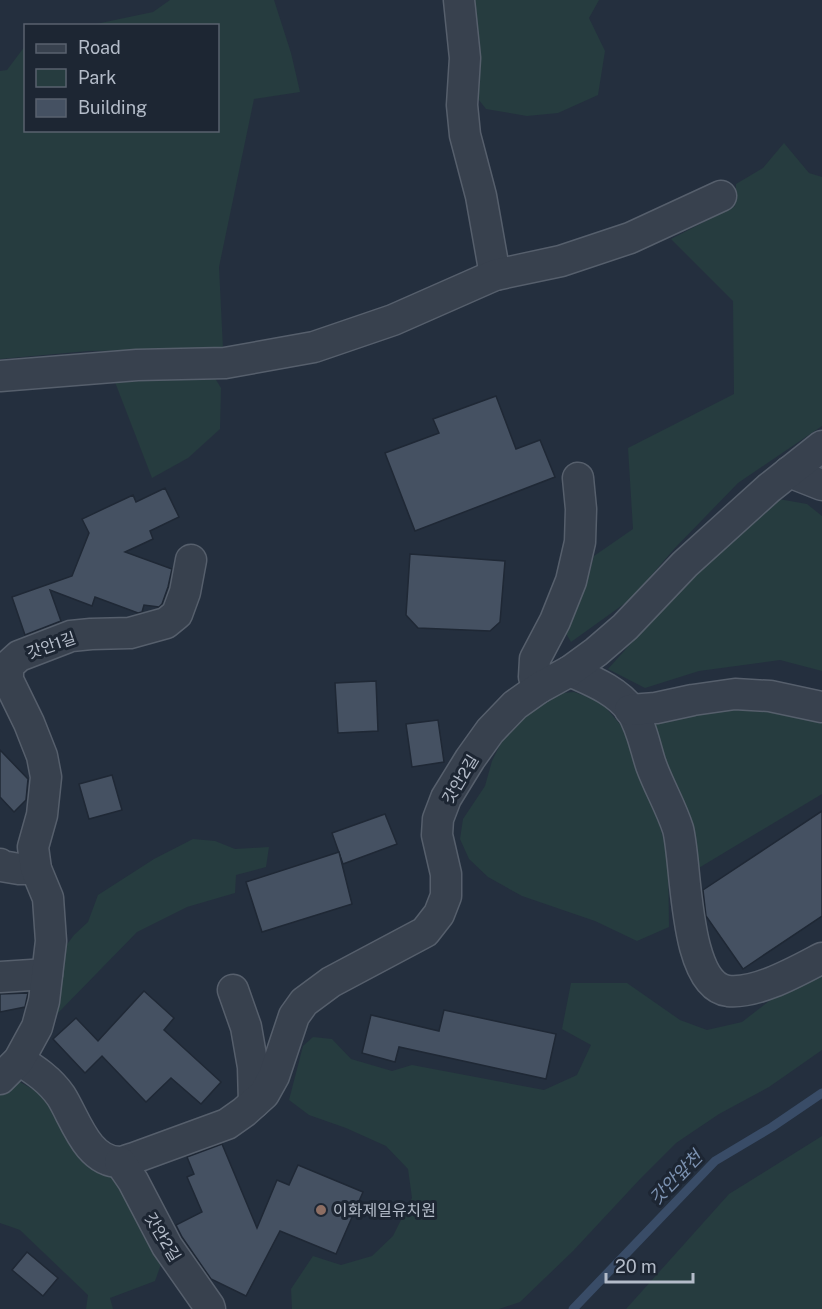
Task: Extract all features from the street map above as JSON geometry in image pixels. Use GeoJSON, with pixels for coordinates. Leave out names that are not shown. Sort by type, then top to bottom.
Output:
{"type":"FeatureCollection","features":[{"type":"Feature","properties":{"kind":"street"},"geometry":{"type":"LineString","coordinates":[[459,0],[465,58],[462,105],[465,135],[481,196],[495,276]]}},
{"type":"Feature","properties":{"kind":"street"},"geometry":{"type":"LineString","coordinates":[[0,376],[137,365],[225,363],[314,347],[393,320],[495,276],[561,261],[630,238],[721,196]]}},
{"type":"Feature","properties":{"kind":"street","name":"갓안2길"},"geometry":{"type":"LineString","coordinates":[[210,1309],[167,1246],[133,1180],[120,1162],[227,1125],[264,1094],[274,1076],[294,1016],[304,1002],[331,982],[425,932],[439,914],[446,896],[446,874],[437,835],[438,819],[446,798],[490,731],[515,705],[596,652],[625,627],[686,564],[769,488],[822,446]]}},
{"type":"Feature","properties":{"kind":"street"},"geometry":{"type":"LineString","coordinates":[[789,472],[822,485]]}},
{"type":"Feature","properties":{"kind":"street"},"geometry":{"type":"LineString","coordinates":[[538,688],[534,677],[535,659],[555,621],[571,581],[580,542],[581,509],[578,478]]}},
{"type":"Feature","properties":{"kind":"street","name":"갓안1길"},"geometry":{"type":"LineString","coordinates":[[10,1069],[37,1027],[44,1001],[51,941],[48,898],[36,868],[33,847],[42,815],[46,777],[42,756],[8,680],[8,666],[19,656],[71,636],[130,633],[166,623],[177,614],[185,592],[190,560]]}},
{"type":"Feature","properties":{"kind":"street"},"geometry":{"type":"LineString","coordinates":[[570,671],[600,684],[619,698],[630,710],[640,728],[652,766],[678,829],[688,919],[699,959],[711,982],[727,991],[751,990],[789,975],[822,958]]}},
{"type":"Feature","properties":{"kind":"street"},"geometry":{"type":"LineString","coordinates":[[630,710],[656,708],[735,694],[770,696],[822,707]]}},
{"type":"Feature","properties":{"kind":"street"},"geometry":{"type":"LineString","coordinates":[[0,864],[20,869],[36,868]]}},
{"type":"Feature","properties":{"kind":"street"},"geometry":{"type":"LineString","coordinates":[[0,977],[47,974]]}},
{"type":"Feature","properties":{"kind":"street"},"geometry":{"type":"LineString","coordinates":[[233,990],[246,1027],[253,1066],[254,1103]]}},
{"type":"Feature","properties":{"kind":"street"},"geometry":{"type":"LineString","coordinates":[[10,1069],[41,1074],[60,1095],[82,1137],[96,1152],[120,1162]]}},
{"type":"Feature","properties":{"kind":"green space"},"geometry":{"type":"Polygon","coordinates":[[[170,0],[274,0],[291,53],[300,92],[254,99],[219,267],[223,349],[88,351],[0,359],[0,71],[7,70],[24,47],[24,132],[219,132],[219,24],[96,24],[153,12],[170,0]]]}},
{"type":"Feature","properties":{"kind":"green space"},"geometry":{"type":"Polygon","coordinates":[[[471,0],[599,0],[589,18],[605,51],[598,95],[558,113],[527,116],[486,109],[472,91],[471,0]]]}},
{"type":"Feature","properties":{"kind":"green space"},"geometry":{"type":"Polygon","coordinates":[[[784,143],[809,173],[822,177],[822,426],[738,483],[674,549],[631,599],[571,642],[564,630],[585,588],[594,556],[633,529],[628,448],[734,394],[733,301],[671,239],[735,206],[736,184],[763,168],[784,143]]]}},
{"type":"Feature","properties":{"kind":"green space"},"geometry":{"type":"Polygon","coordinates":[[[213,375],[221,388],[220,429],[188,458],[152,478],[113,377],[213,375]]]}},
{"type":"Feature","properties":{"kind":"green space"},"geometry":{"type":"Polygon","coordinates":[[[773,498],[807,504],[822,516],[822,671],[780,660],[699,671],[645,688],[608,669],[694,573],[773,498]]]}},
{"type":"Feature","properties":{"kind":"green space"},"geometry":{"type":"Polygon","coordinates":[[[574,692],[600,701],[625,730],[652,799],[668,855],[669,927],[637,941],[595,921],[522,896],[488,877],[469,859],[460,839],[463,819],[485,786],[492,761],[507,731],[533,705],[552,694],[574,692]]]}},
{"type":"Feature","properties":{"kind":"green space"},"geometry":{"type":"Polygon","coordinates":[[[756,706],[810,717],[822,724],[822,794],[697,869],[653,722],[711,710],[756,706]]]}},
{"type":"Feature","properties":{"kind":"green space"},"geometry":{"type":"Polygon","coordinates":[[[193,839],[215,841],[235,849],[269,847],[266,867],[236,875],[235,893],[187,907],[137,932],[58,1013],[54,1009],[62,951],[88,922],[98,895],[154,859],[193,839]]]}},
{"type":"Feature","properties":{"kind":"green space"},"geometry":{"type":"Polygon","coordinates":[[[822,974],[822,1050],[769,1087],[719,1114],[676,1143],[573,1251],[520,1302],[499,1309],[292,1309],[291,1289],[313,1256],[341,1265],[372,1256],[393,1236],[412,1198],[408,1169],[386,1146],[309,1115],[289,1100],[303,1046],[313,1037],[332,1039],[351,1059],[392,1071],[412,1065],[544,1090],[577,1075],[591,1045],[562,1029],[571,983],[627,983],[680,1020],[707,1030],[742,1022],[786,988],[822,974]]]}},
{"type":"Feature","properties":{"kind":"green space"},"geometry":{"type":"Polygon","coordinates":[[[20,1082],[46,1097],[60,1116],[75,1152],[105,1168],[122,1186],[163,1259],[155,1281],[110,1298],[113,1309],[86,1309],[88,1295],[20,1230],[0,1223],[0,1091],[20,1082]]]}},
{"type":"Feature","properties":{"kind":"green space"},"geometry":{"type":"Polygon","coordinates":[[[822,1136],[822,1309],[626,1309],[729,1194],[822,1136]]]}},
{"type":"Feature","properties":{"kind":"building"},"geometry":{"type":"Polygon","coordinates":[[[496,396],[516,449],[540,440],[555,477],[415,531],[385,453],[439,433],[433,419],[496,396]]]}},
{"type":"Feature","properties":{"kind":"building"},"geometry":{"type":"Polygon","coordinates":[[[165,488],[179,517],[150,531],[153,539],[125,552],[172,569],[162,604],[159,607],[144,605],[142,612],[138,613],[95,597],[92,606],[50,590],[61,621],[25,635],[12,597],[72,576],[89,533],[82,519],[133,495],[136,502],[165,488]]]}},
{"type":"Feature","properties":{"kind":"building"},"geometry":{"type":"Polygon","coordinates":[[[410,554],[505,561],[500,622],[490,631],[418,628],[406,615],[410,554]]]}},
{"type":"Feature","properties":{"kind":"building"},"geometry":{"type":"Polygon","coordinates":[[[376,681],[378,731],[338,733],[335,683],[376,681]]]}},
{"type":"Feature","properties":{"kind":"building"},"geometry":{"type":"Polygon","coordinates":[[[438,720],[444,762],[412,767],[406,724],[438,720]]]}},
{"type":"Feature","properties":{"kind":"building"},"geometry":{"type":"Polygon","coordinates":[[[0,750],[28,779],[26,800],[14,812],[0,797],[0,750]]]}},
{"type":"Feature","properties":{"kind":"building"},"geometry":{"type":"Polygon","coordinates":[[[112,775],[122,810],[89,819],[79,784],[112,775]]]}},
{"type":"Feature","properties":{"kind":"building"},"geometry":{"type":"Polygon","coordinates":[[[822,811],[822,916],[743,969],[706,916],[703,890],[822,811]]]}},
{"type":"Feature","properties":{"kind":"building"},"geometry":{"type":"Polygon","coordinates":[[[385,814],[397,844],[343,864],[332,833],[385,814]]]}},
{"type":"Feature","properties":{"kind":"building"},"geometry":{"type":"Polygon","coordinates":[[[339,852],[352,904],[262,932],[246,882],[339,852]]]}},
{"type":"Feature","properties":{"kind":"building"},"geometry":{"type":"Polygon","coordinates":[[[144,991],[174,1018],[164,1030],[221,1082],[201,1104],[171,1078],[146,1102],[102,1056],[85,1073],[53,1039],[76,1018],[98,1041],[144,991]]]}},
{"type":"Feature","properties":{"kind":"building"},"geometry":{"type":"Polygon","coordinates":[[[28,993],[25,1007],[0,1012],[0,994],[28,993]]]}},
{"type":"Feature","properties":{"kind":"building"},"geometry":{"type":"Polygon","coordinates":[[[444,1010],[556,1034],[546,1079],[399,1047],[395,1062],[362,1053],[371,1015],[439,1031],[444,1010]]]}},
{"type":"Feature","properties":{"kind":"building"},"geometry":{"type":"Polygon","coordinates":[[[222,1144],[257,1228],[277,1180],[289,1185],[298,1165],[363,1192],[336,1254],[280,1231],[246,1296],[211,1279],[176,1225],[202,1212],[187,1177],[194,1174],[187,1157],[222,1144]]]}},
{"type":"Feature","properties":{"kind":"building"},"geometry":{"type":"Polygon","coordinates":[[[27,1252],[58,1278],[43,1296],[12,1270],[27,1252]]]}},
{"type":"Feature","properties":{"kind":"waterway","name":"갓안앞천"},"geometry":{"type":"LineString","coordinates":[[573,1309],[715,1161],[772,1127],[822,1093]]}},
{"type":"Feature","properties":{"kind":"place","name":"이화제일유치원"},"geometry":{"type":"Point","coordinates":[321,1210]}}]}
